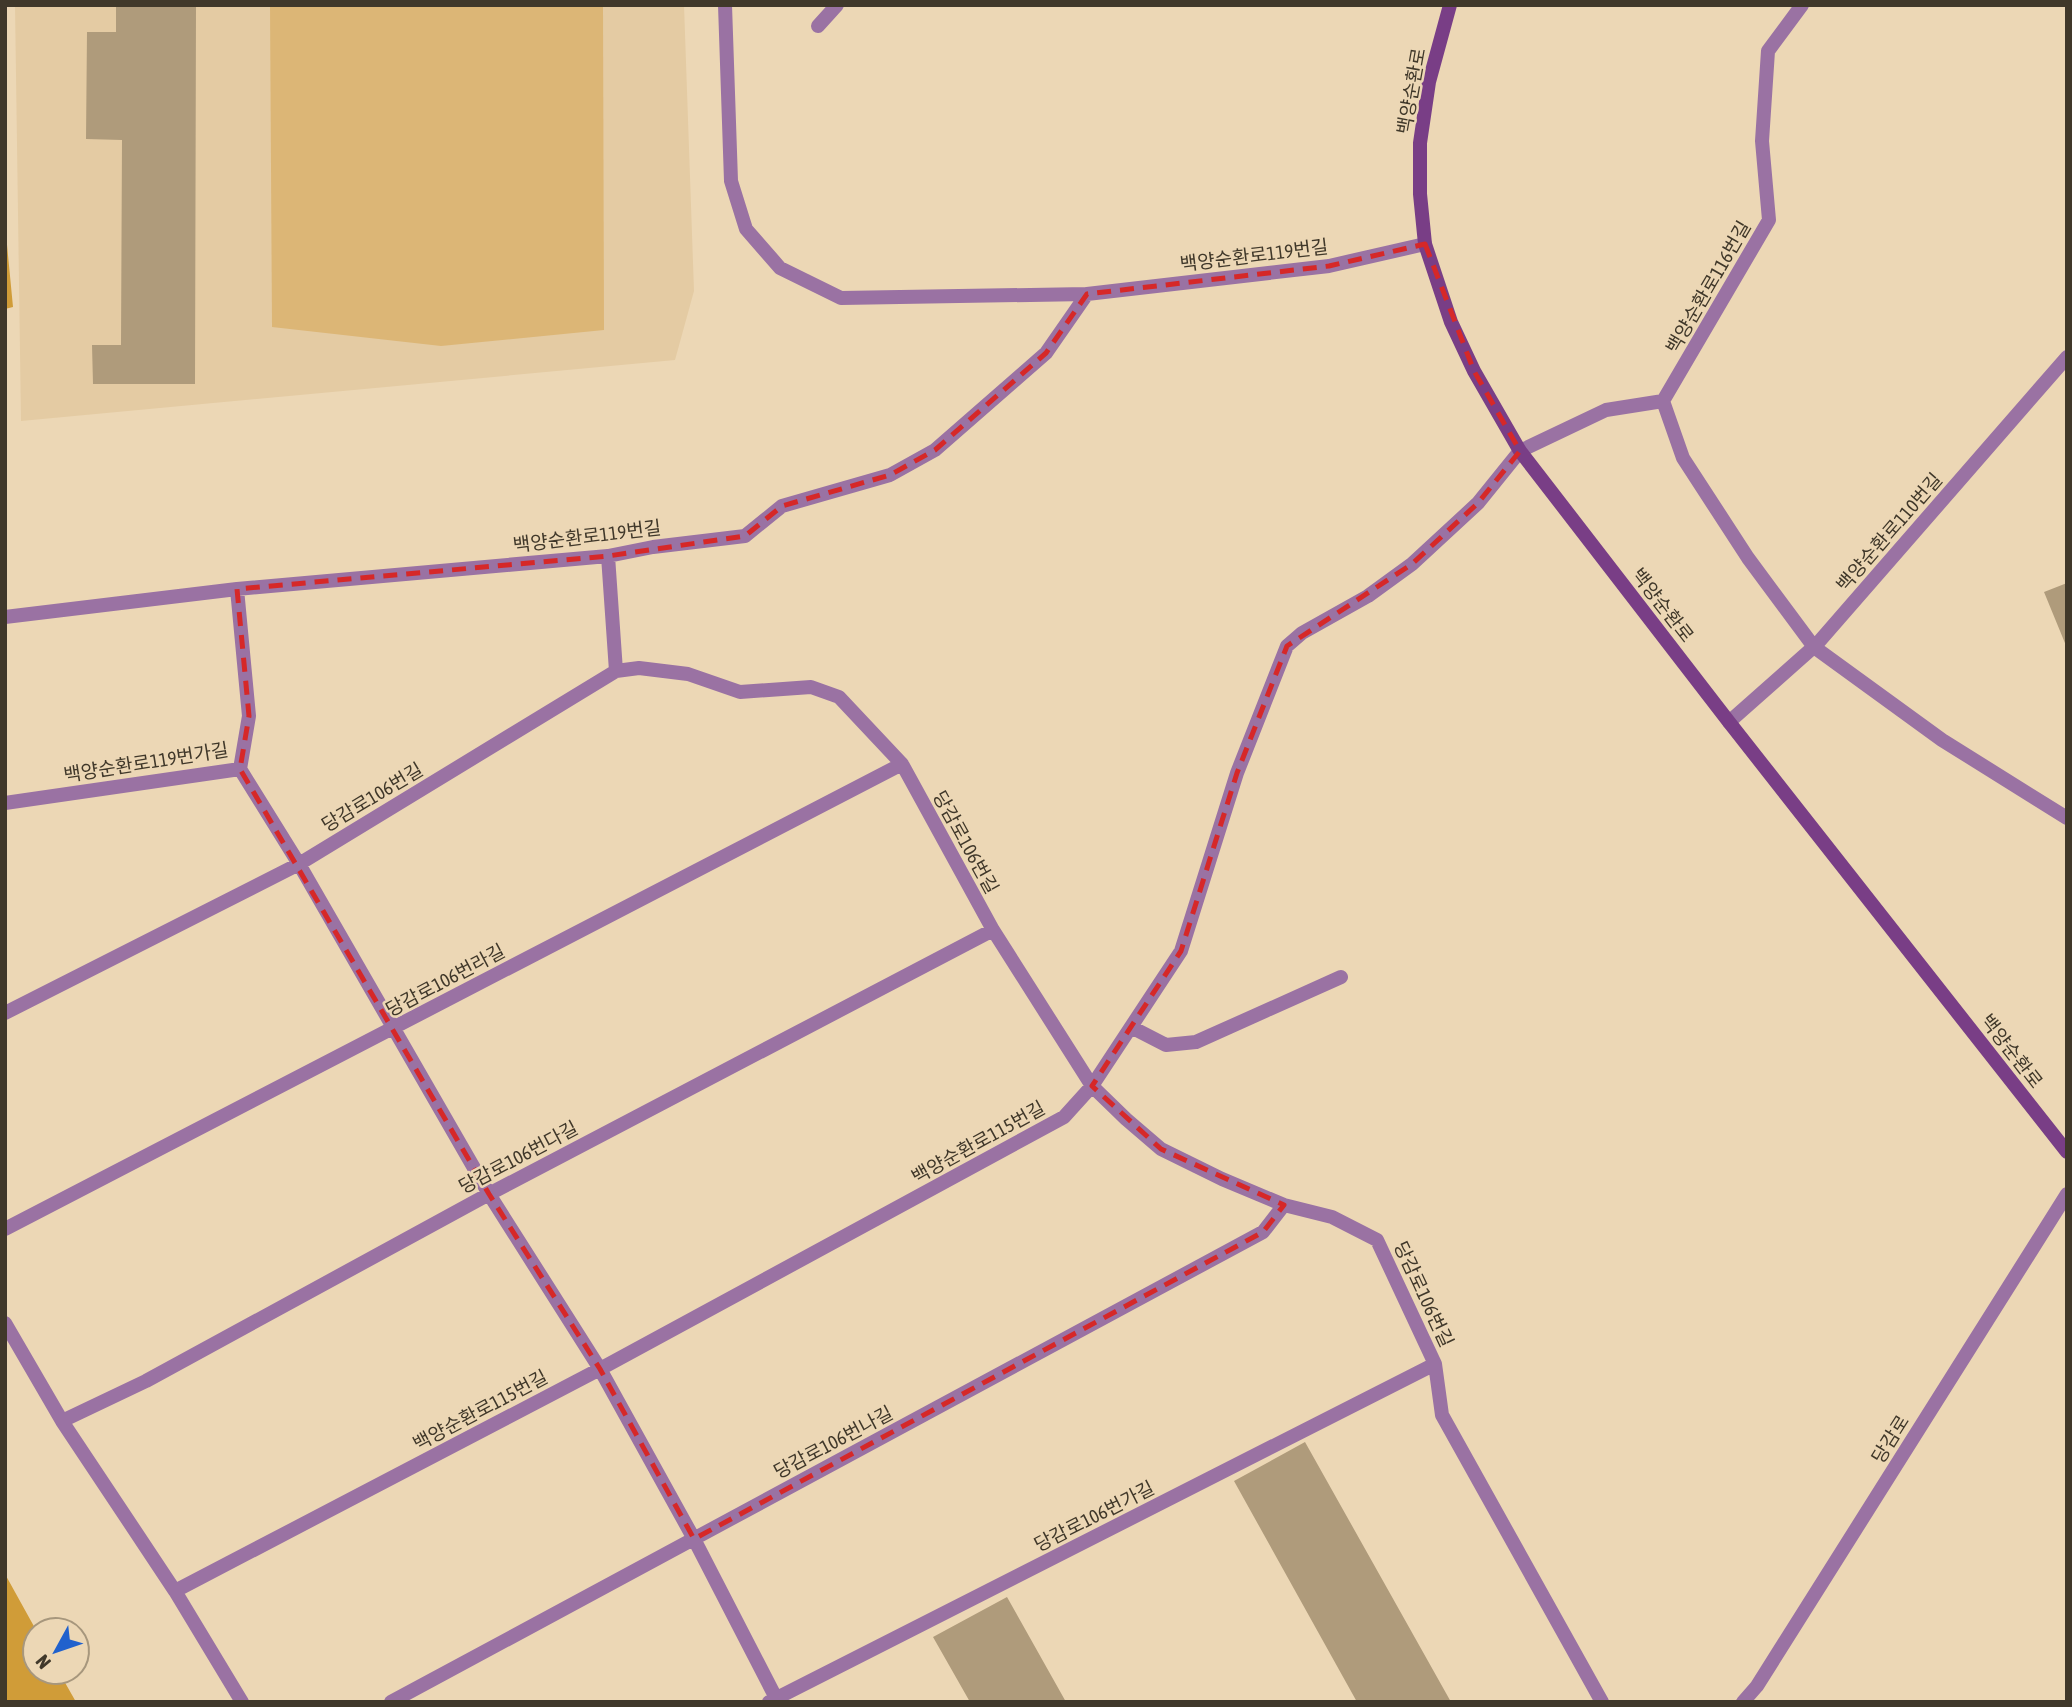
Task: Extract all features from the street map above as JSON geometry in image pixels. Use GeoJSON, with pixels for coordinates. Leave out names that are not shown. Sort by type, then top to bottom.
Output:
{"type":"FeatureCollection","features":[{"type":"Feature","properties":{"kind":"main road","name":"백양순환로"},"geometry":{"type":"LineString","coordinates":[[1450,5],[1429,82],[1420,143],[1420,194],[1425,244],[1451,322],[1474,371],[1520,451],[2067,1152]]}},
{"type":"Feature","properties":{"kind":"street","name":"백양순환로119번길"},"geometry":{"type":"LineString","coordinates":[[725,5],[731,181],[746,229],[780,268],[841,298],[1087,294],[1329,266],[1425,244]]}},
{"type":"Feature","properties":{"kind":"street"},"geometry":{"type":"LineString","coordinates":[[818,26],[837,5]]}},
{"type":"Feature","properties":{"kind":"street","name":"백양순환로116번길"},"geometry":{"type":"LineString","coordinates":[[1663,401],[1769,220],[1762,141],[1768,51],[1802,5]]}},
{"type":"Feature","properties":{"kind":"street","name":"백양순환로119번길"},"geometry":{"type":"LineString","coordinates":[[5,617],[237,589],[608,556],[653,547],[745,536],[782,506],[890,475],[935,450],[1046,353],[1087,294]]}},
{"type":"Feature","properties":{"kind":"street","name":"백양순환로110번길"},"geometry":{"type":"LineString","coordinates":[[1729,722],[1814,647],[2067,357]]}},
{"type":"Feature","properties":{"kind":"street"},"geometry":{"type":"LineString","coordinates":[[1520,451],[1606,410],[1663,401],[1683,458],[1748,558],[1814,647],[1942,740],[2067,818]]}},
{"type":"Feature","properties":{"kind":"street","name":"백양순환로115번길"},"geometry":{"type":"LineString","coordinates":[[175,1591],[600,1369],[1064,1117],[1093,1086],[1181,951],[1237,773],[1287,646],[1302,633],[1368,596],[1412,564],[1478,503],[1520,451]]}},
{"type":"Feature","properties":{"kind":"street"},"geometry":{"type":"LineString","coordinates":[[608,556],[616,671]]}},
{"type":"Feature","properties":{"kind":"street","name":"백양순환로119번가길"},"geometry":{"type":"LineString","coordinates":[[5,803],[240,769],[249,716],[237,589]]}},
{"type":"Feature","properties":{"kind":"street","name":"당감로106번길"},"geometry":{"type":"LineString","coordinates":[[5,1013],[299,864],[616,671],[639,668],[688,674],[740,692],[811,687],[839,697],[902,764],[993,929],[1093,1086],[1161,1149],[1222,1179],[1284,1205],[1332,1217],[1377,1240],[1436,1364],[1442,1415],[1602,1702]]}},
{"type":"Feature","properties":{"kind":"street","name":"당감로106번라길"},"geometry":{"type":"LineString","coordinates":[[5,1229],[902,764]]}},
{"type":"Feature","properties":{"kind":"street"},"geometry":{"type":"LineString","coordinates":[[240,769],[299,864],[489,1194],[600,1369],[694,1539],[773,1700]]}},
{"type":"Feature","properties":{"kind":"street","name":"당감로106번다길"},"geometry":{"type":"LineString","coordinates":[[62,1421],[146,1381],[489,1194],[993,929]]}},
{"type":"Feature","properties":{"kind":"street"},"geometry":{"type":"LineString","coordinates":[[1131,1027],[1166,1045],[1196,1042],[1341,976]]}},
{"type":"Feature","properties":{"kind":"street","name":"당감로"},"geometry":{"type":"LineString","coordinates":[[1743,1702],[1757,1686],[2067,1194]]}},
{"type":"Feature","properties":{"kind":"street","name":"당감로106번나길"},"geometry":{"type":"LineString","coordinates":[[391,1702],[1263,1232],[1284,1205]]}},
{"type":"Feature","properties":{"kind":"street"},"geometry":{"type":"LineString","coordinates":[[5,1323],[62,1421],[175,1591],[242,1702]]}},
{"type":"Feature","properties":{"kind":"street","name":"당감로106번가길"},"geometry":{"type":"LineString","coordinates":[[773,1700],[1436,1364]]}},
{"type":"Feature","properties":{"kind":"highlighted area"},"geometry":{"type":"Polygon","coordinates":[[[1425,244],[1474,371],[1520,451],[1478,503],[1412,564],[1287,646],[1237,773],[1181,951],[1092,1086],[1161,1149],[1284,1205],[1263,1232],[694,1539],[600,1369],[489,1194],[240,769],[249,716],[237,589],[608,556],[745,536],[782,506],[890,475],[935,450],[1046,353],[1087,294],[1329,266],[1425,244]]]}},
{"type":"Feature","properties":{"kind":"shaded area"},"geometry":{"type":"Polygon","coordinates":[[[15,5],[684,5],[694,291],[675,360],[21,421],[15,5]]]}},
{"type":"Feature","properties":{"kind":"shaded area"},"geometry":{"type":"Polygon","coordinates":[[[270,5],[603,5],[604,330],[441,346],[272,327],[270,5]]]}},
{"type":"Feature","properties":{"kind":"shaded area"},"geometry":{"type":"Polygon","coordinates":[[[5,224],[13,307],[5,309],[5,224]]]}},
{"type":"Feature","properties":{"kind":"shaded area"},"geometry":{"type":"Polygon","coordinates":[[[5,1574],[28,1616],[21,1616],[21,1686],[67,1686],[76,1702],[5,1702],[5,1574]]]}},
{"type":"Feature","properties":{"kind":"building"},"geometry":{"type":"Polygon","coordinates":[[[116,5],[196,5],[195,384],[93,384],[92,345],[121,345],[122,140],[86,139],[87,32],[116,32],[116,5]]]}},
{"type":"Feature","properties":{"kind":"building"},"geometry":{"type":"Polygon","coordinates":[[[2067,583],[2067,648],[2044,592],[2067,583]]]}},
{"type":"Feature","properties":{"kind":"building"},"geometry":{"type":"Polygon","coordinates":[[[1305,1442],[1451,1702],[1357,1702],[1234,1481],[1305,1442]]]}},
{"type":"Feature","properties":{"kind":"building"},"geometry":{"type":"Polygon","coordinates":[[[1007,1597],[1066,1702],[970,1702],[933,1637],[1007,1597]]]}}]}
